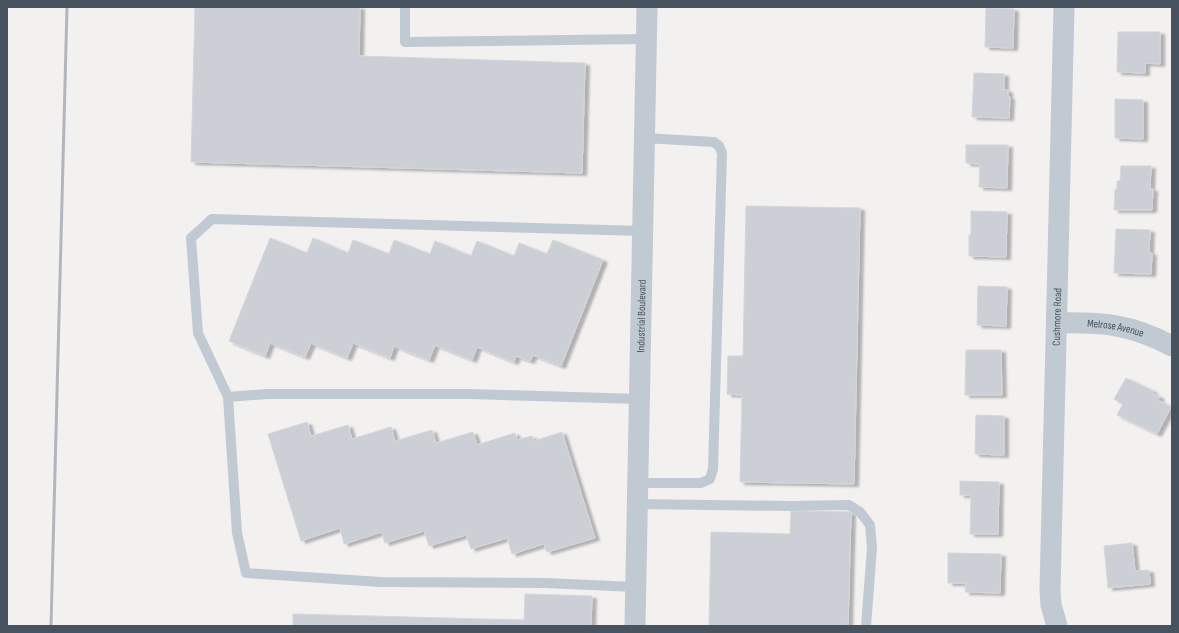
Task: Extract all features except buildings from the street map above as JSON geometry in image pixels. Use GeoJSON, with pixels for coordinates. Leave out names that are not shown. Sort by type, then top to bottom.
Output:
{"type":"FeatureCollection","features":[{"type":"Feature","properties":{"kind":"street","name":"Industrial Boulevard"},"geometry":{"type":"LineString","coordinates":[[635,626],[647,7]]}},
{"type":"Feature","properties":{"kind":"street","name":"Cushmore Road"},"geometry":{"type":"LineString","coordinates":[[1057,626],[1051,605],[1050,590],[1064,7]]}},
{"type":"Feature","properties":{"kind":"street","name":"Melrose Avenue"},"geometry":{"type":"LineString","coordinates":[[1057,323],[1089,322],[1121,326],[1153,336],[1172,346]]}},
{"type":"Feature","properties":{"kind":"lane"},"geometry":{"type":"LineString","coordinates":[[405,7],[405,42],[646,40]]}},
{"type":"Feature","properties":{"kind":"lane"},"geometry":{"type":"LineString","coordinates":[[638,483],[701,483],[710,479],[713,469],[722,153],[719,146],[714,142],[644,138]]}},
{"type":"Feature","properties":{"kind":"lane"},"geometry":{"type":"LineString","coordinates":[[636,587],[545,583],[380,582],[246,573],[237,533],[228,397],[198,333],[191,238],[212,219],[643,231]]}},
{"type":"Feature","properties":{"kind":"lane"},"geometry":{"type":"LineString","coordinates":[[228,397],[267,394],[470,394],[639,399]]}},
{"type":"Feature","properties":{"kind":"lane"},"geometry":{"type":"LineString","coordinates":[[637,504],[791,506],[849,505],[860,512],[870,525],[872,548],[866,626]]}},
{"type":"Feature","properties":{"kind":"railway"},"geometry":{"type":"LineString","coordinates":[[51,626],[67,7]]}}]}
